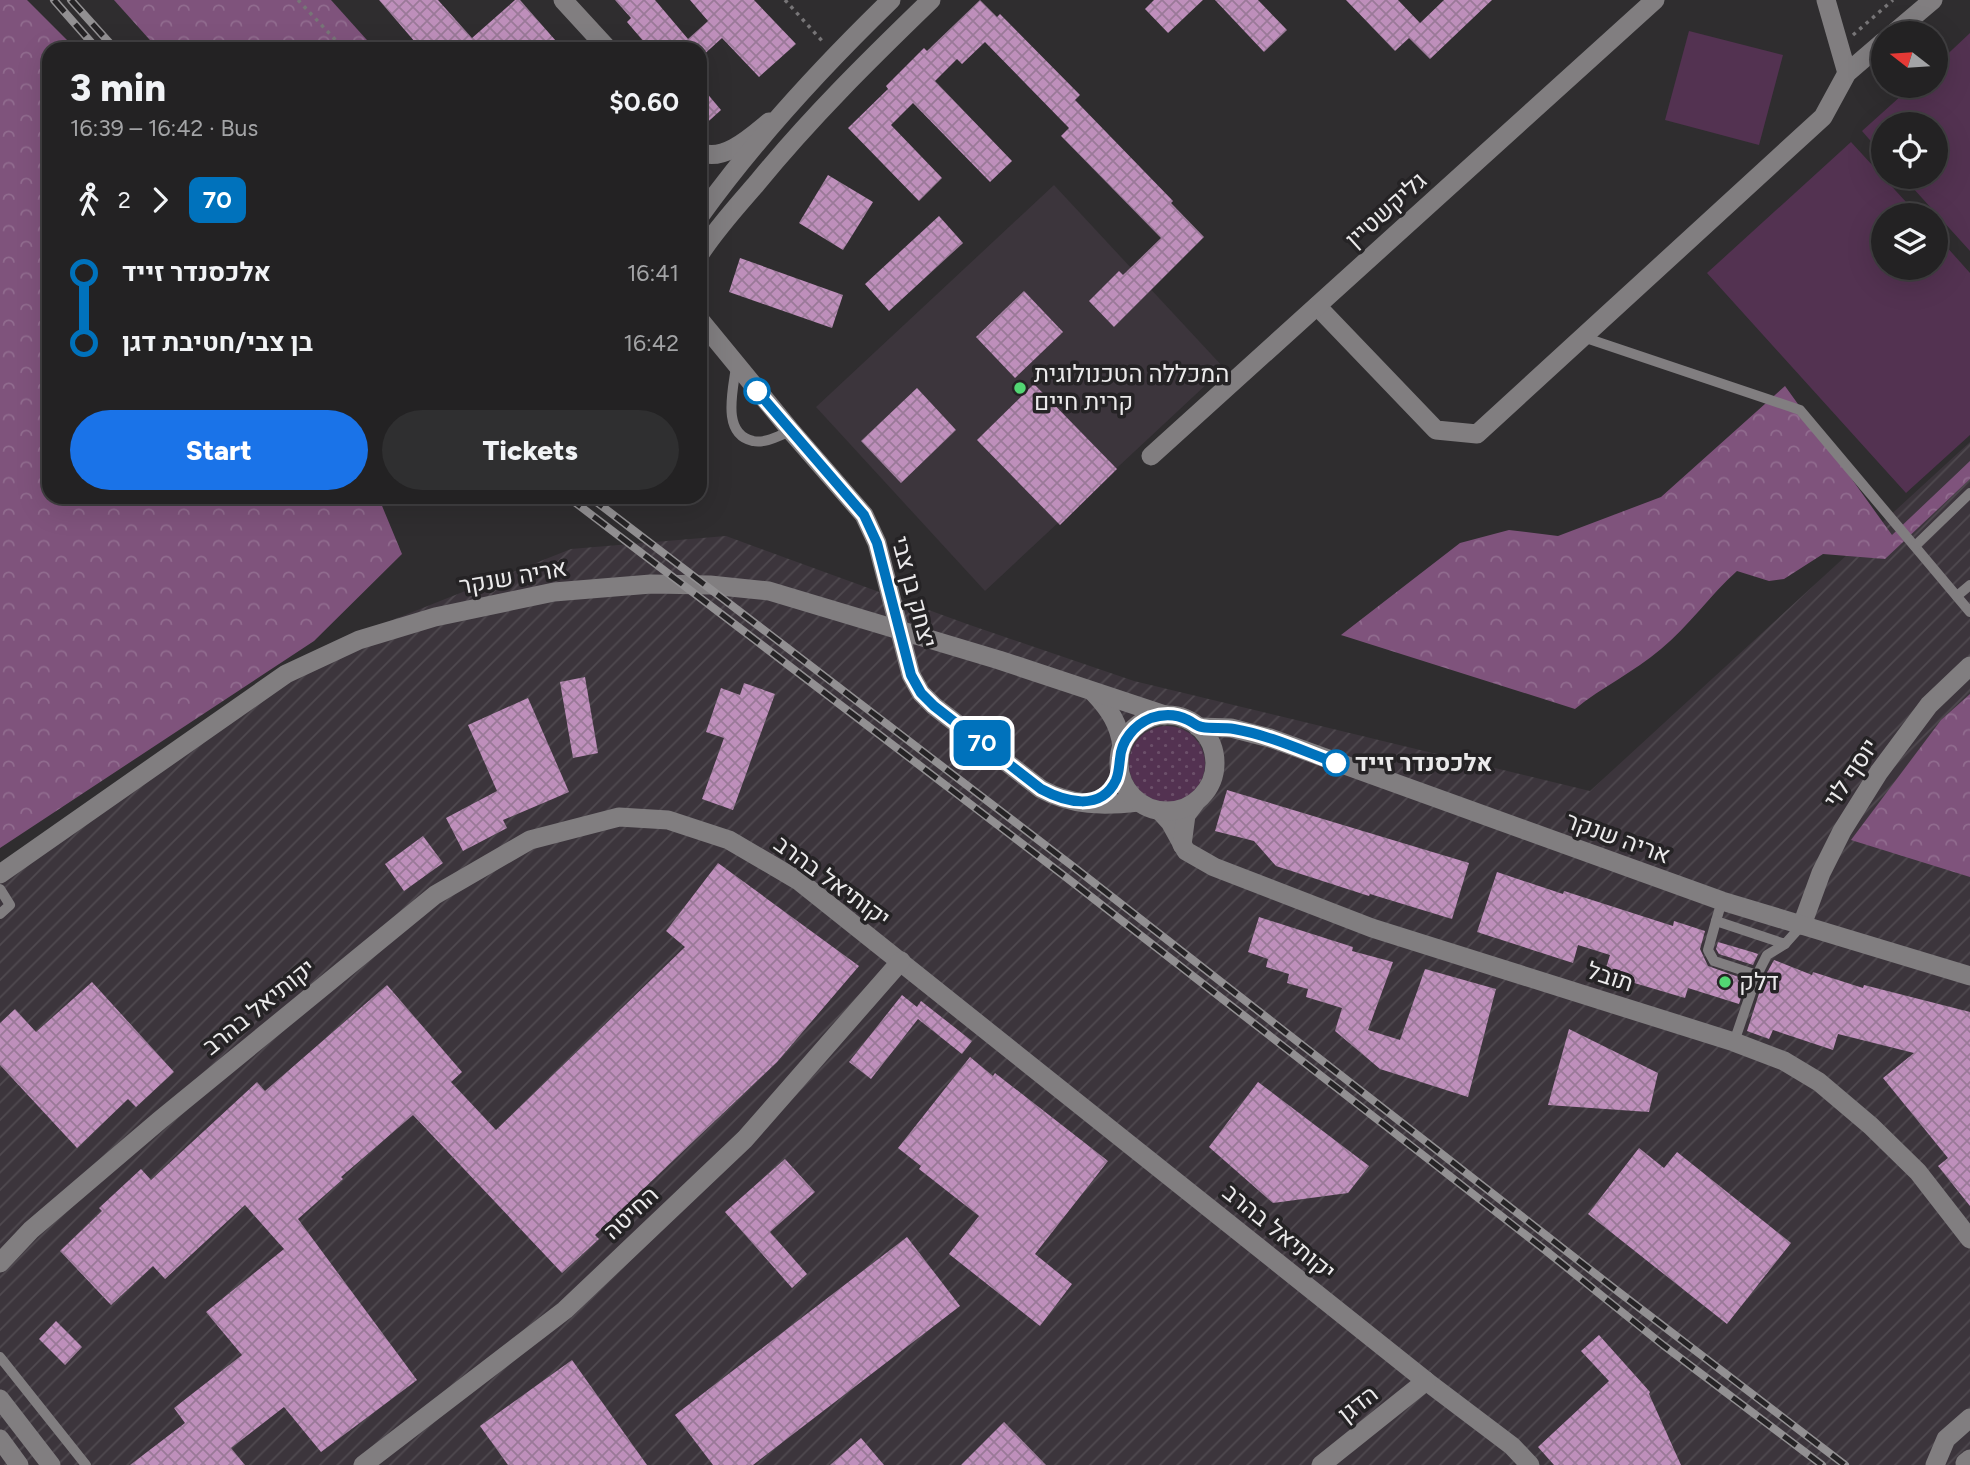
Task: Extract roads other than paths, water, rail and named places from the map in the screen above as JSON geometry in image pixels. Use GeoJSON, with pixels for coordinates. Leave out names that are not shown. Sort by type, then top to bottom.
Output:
{"type":"FeatureCollection","features":[{"type":"Feature","properties":{"kind":"street"},"geometry":{"type":"LineString","coordinates":[[563,0],[602,42]]}},
{"type":"Feature","properties":{"kind":"street"},"geometry":{"type":"LineString","coordinates":[[707,207],[786,108],[891,0]]}},
{"type":"Feature","properties":{"kind":"street"},"geometry":{"type":"LineString","coordinates":[[707,244],[802,128],[848,79],[931,0]]}},
{"type":"Feature","properties":{"kind":"street","name":"גליקשטיין"},"geometry":{"type":"LineString","coordinates":[[1151,456],[1655,0]]}},
{"type":"Feature","properties":{"kind":"street"},"geometry":{"type":"LineString","coordinates":[[1826,0],[1847,73]]}},
{"type":"Feature","properties":{"kind":"street"},"geometry":{"type":"LineString","coordinates":[[1908,21],[1933,0]]}},
{"type":"Feature","properties":{"kind":"street"},"geometry":{"type":"LineString","coordinates":[[1317,306],[1436,430],[1477,434],[1823,117],[1847,73],[1871,52]]}},
{"type":"Feature","properties":{"kind":"street"},"geometry":{"type":"LineString","coordinates":[[707,155],[719,154],[743,142],[786,108]]}},
{"type":"Feature","properties":{"kind":"street","name":"יצחק בן צבי"},"geometry":{"type":"LineString","coordinates":[[707,330],[860,509],[870,527],[911,675],[921,693],[1041,789],[1054,796],[1081,803],[1112,805],[1138,802]]}},
{"type":"Feature","properties":{"kind":"street","name":"אריה שנקר"},"geometry":{"type":"LineString","coordinates":[[0,874],[286,674],[359,640],[385,632],[435,617],[554,593],[651,584],[710,585],[769,591],[999,660],[1165,715]]}},
{"type":"Feature","properties":{"kind":"street","name":"יוסף לוי"},"geometry":{"type":"LineString","coordinates":[[1802,925],[1821,873],[1842,831],[1879,772],[1929,705],[1970,666]]}},
{"type":"Feature","properties":{"kind":"street"},"geometry":{"type":"LineString","coordinates":[[1081,803],[1108,791],[1115,782],[1122,746],[1120,730],[1110,710],[1094,692]]}},
{"type":"Feature","properties":{"kind":"street"},"geometry":{"type":"LineString","coordinates":[[1122,746],[1139,724],[1165,715],[1177,716],[1198,727],[1209,740],[1215,756],[1212,782],[1186,816],[1182,846]]}},
{"type":"Feature","properties":{"kind":"street","name":"אריה שנקר"},"geometry":{"type":"LineString","coordinates":[[1198,727],[1231,728],[1253,733],[1722,901],[1970,976]]}},
{"type":"Feature","properties":{"kind":"street"},"geometry":{"type":"LineString","coordinates":[[1215,756],[1227,742],[1253,733]]}},
{"type":"Feature","properties":{"kind":"street"},"geometry":{"type":"LineString","coordinates":[[1119,769],[1123,782],[1138,802],[1160,811],[1178,810],[1195,803]]}},
{"type":"Feature","properties":{"kind":"street","name":"תובל"},"geometry":{"type":"LineString","coordinates":[[1160,811],[1170,822],[1182,846],[1204,863],[1372,928],[1734,1042],[1784,1061],[1829,1091],[1871,1126],[1918,1172],[1970,1239]]}},
{"type":"Feature","properties":{"kind":"street","name":"יקותיאל בהרב"},"geometry":{"type":"LineString","coordinates":[[0,1263],[32,1230],[150,1129],[435,895],[530,840],[619,817],[668,820],[729,840],[799,881],[1426,1381],[1512,1446],[1530,1465]]}},
{"type":"Feature","properties":{"kind":"street","name":"החיטה"},"geometry":{"type":"LineString","coordinates":[[363,1465],[565,1310],[745,1139],[901,961]]}},
{"type":"Feature","properties":{"kind":"street","name":"הדגן"},"geometry":{"type":"LineString","coordinates":[[1321,1465],[1426,1381]]}},
{"type":"Feature","properties":{"kind":"street"},"geometry":{"type":"LineString","coordinates":[[0,1399],[51,1465]]}},
{"type":"Feature","properties":{"kind":"street"},"geometry":{"type":"LineString","coordinates":[[1935,1465],[1946,1439],[1970,1418]]}},
{"type":"Feature","properties":{"kind":"street"},"geometry":{"type":"LineString","coordinates":[[0,1439],[19,1465]]}},
{"type":"Feature","properties":{"kind":"lane"},"geometry":{"type":"LineString","coordinates":[[1583,337],[1800,410],[1970,612]]}},
{"type":"Feature","properties":{"kind":"lane"},"geometry":{"type":"LineString","coordinates":[[736,366],[731,417],[740,433],[752,441],[766,440],[791,431]]}},
{"type":"Feature","properties":{"kind":"lane"},"geometry":{"type":"LineString","coordinates":[[1915,546],[1970,493]]}},
{"type":"Feature","properties":{"kind":"lane"},"geometry":{"type":"LineString","coordinates":[[1957,596],[1970,585]]}},
{"type":"Feature","properties":{"kind":"lane"},"geometry":{"type":"LineString","coordinates":[[0,889],[10,905],[0,914]]}},
{"type":"Feature","properties":{"kind":"lane"},"geometry":{"type":"LineString","coordinates":[[1722,901],[1708,950],[1714,961],[1757,975]]}},
{"type":"Feature","properties":{"kind":"lane"},"geometry":{"type":"LineString","coordinates":[[1716,921],[1785,944]]}},
{"type":"Feature","properties":{"kind":"lane"},"geometry":{"type":"LineString","coordinates":[[1734,1042],[1757,975],[1767,955],[1785,944],[1802,925]]}},
{"type":"Feature","properties":{"kind":"lane"},"geometry":{"type":"LineString","coordinates":[[0,1357],[86,1465]]}},
{"type":"Feature","properties":{"kind":"railway"},"geometry":{"type":"LineString","coordinates":[[54,0],[91,42]]}},
{"type":"Feature","properties":{"kind":"railway"},"geometry":{"type":"LineString","coordinates":[[71,0],[109,42]]}},
{"type":"Feature","properties":{"kind":"railway"},"geometry":{"type":"LineString","coordinates":[[577,504],[1067,878],[1663,1345],[1822,1465]]}},
{"type":"Feature","properties":{"kind":"railway"},"geometry":{"type":"LineString","coordinates":[[599,504],[1075,868],[1845,1465]]}},
{"type":"Feature","properties":{"kind":"place","name":"המכללה הטכנולוגית קרית חיים"},"geometry":{"type":"Point","coordinates":[1020,388]}},
{"type":"Feature","properties":{"kind":"place","name":"אלכסנדר זייד"},"geometry":{"type":"Point","coordinates":[1336,763]}},
{"type":"Feature","properties":{"kind":"place","name":"דלק"},"geometry":{"type":"Point","coordinates":[1725,982]}}]}
